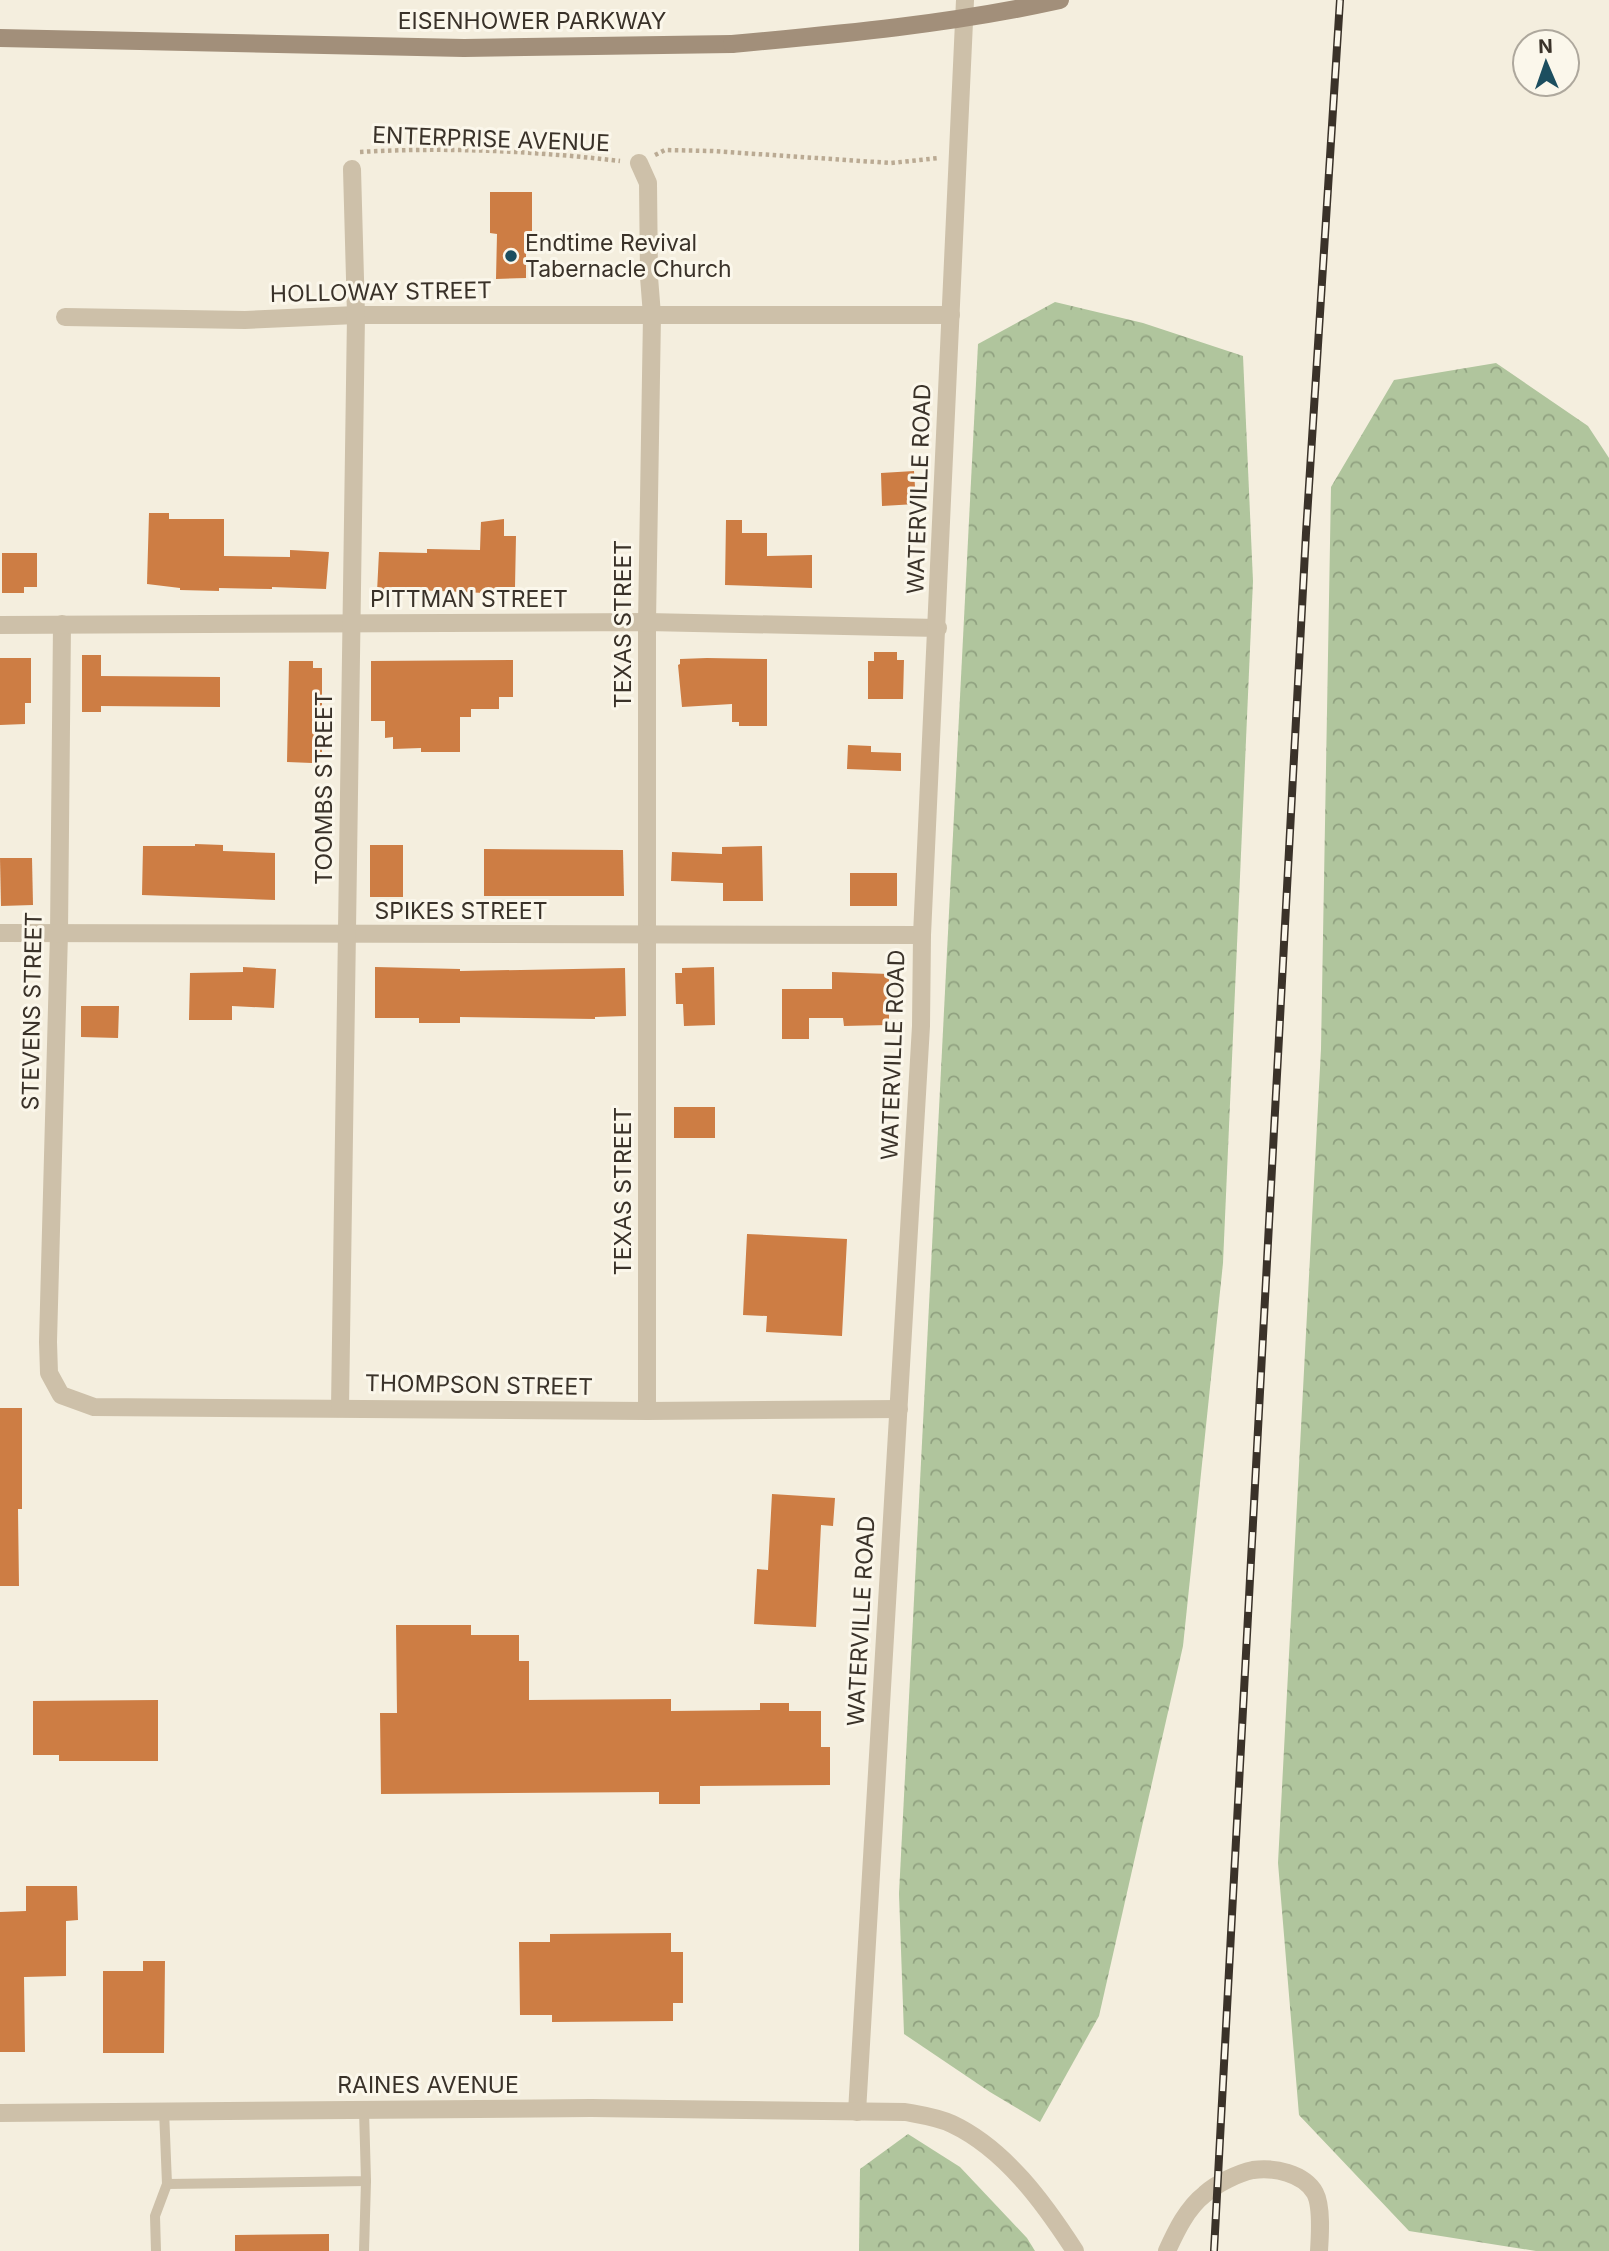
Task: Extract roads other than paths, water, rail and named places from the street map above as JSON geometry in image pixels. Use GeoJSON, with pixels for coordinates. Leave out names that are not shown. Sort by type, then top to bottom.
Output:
{"type":"FeatureCollection","features":[{"type":"Feature","properties":{"kind":"street","name":"WATERVILLE ROAD"},"geometry":{"type":"LineString","coordinates":[[857,2112],[921,1026],[922,935],[960,155],[965,0]]}},
{"type":"Feature","properties":{"kind":"street","name":"EISENHOWER PARKWAY"},"geometry":{"type":"LineString","coordinates":[[0,38],[464,48],[732,44],[889,29],[1060,0]]}},
{"type":"Feature","properties":{"kind":"street","name":"TEXAS STREET"},"geometry":{"type":"LineString","coordinates":[[639,163],[648,183],[652,315],[647,622],[647,1411]]}},
{"type":"Feature","properties":{"kind":"street","name":"TOOMBS STREET"},"geometry":{"type":"LineString","coordinates":[[340,1408],[356,315],[352,169]]}},
{"type":"Feature","properties":{"kind":"street","name":"HOLLOWAY STREET"},"geometry":{"type":"LineString","coordinates":[[65,317],[245,320],[356,315],[951,315]]}},
{"type":"Feature","properties":{"kind":"street","name":"PITTMAN STREET"},"geometry":{"type":"LineString","coordinates":[[0,625],[647,622],[938,628]]}},
{"type":"Feature","properties":{"kind":"street","name":"STEVENS STREET"},"geometry":{"type":"LineString","coordinates":[[61,1395],[49,1373],[48,1342],[59,933],[62,624]]}},
{"type":"Feature","properties":{"kind":"street","name":"SPIKES STREET"},"geometry":{"type":"LineString","coordinates":[[0,933],[922,935]]}},
{"type":"Feature","properties":{"kind":"street","name":"THOMPSON STREET"},"geometry":{"type":"LineString","coordinates":[[61,1395],[94,1407],[647,1411],[899,1409]]}},
{"type":"Feature","properties":{"kind":"street","name":"RAINES AVENUE"},"geometry":{"type":"LineString","coordinates":[[0,2113],[591,2108],[905,2112],[931,2116],[952,2124],[985,2143],[1015,2172],[1075,2251]]}},
{"type":"Feature","properties":{"kind":"street"},"geometry":{"type":"LineString","coordinates":[[1167,2251],[1177,2227],[1203,2195],[1252,2170],[1278,2171],[1304,2179],[1316,2194],[1321,2228],[1319,2251]]}},
{"type":"Feature","properties":{"kind":"lane"},"geometry":{"type":"LineString","coordinates":[[156,2251],[155,2216],[167,2184],[164,2110]]}},
{"type":"Feature","properties":{"kind":"lane"},"geometry":{"type":"LineString","coordinates":[[364,2110],[364,2251]]}},
{"type":"Feature","properties":{"kind":"lane"},"geometry":{"type":"LineString","coordinates":[[167,2184],[366,2181]]}},
{"type":"Feature","properties":{"kind":"railway"},"geometry":{"type":"LineString","coordinates":[[1214,2251],[1306,533],[1340,0]]}},
{"type":"Feature","properties":{"kind":"place","name":"Endtime Revival Tabernacle Church"},"geometry":{"type":"Point","coordinates":[511,256]}}]}
